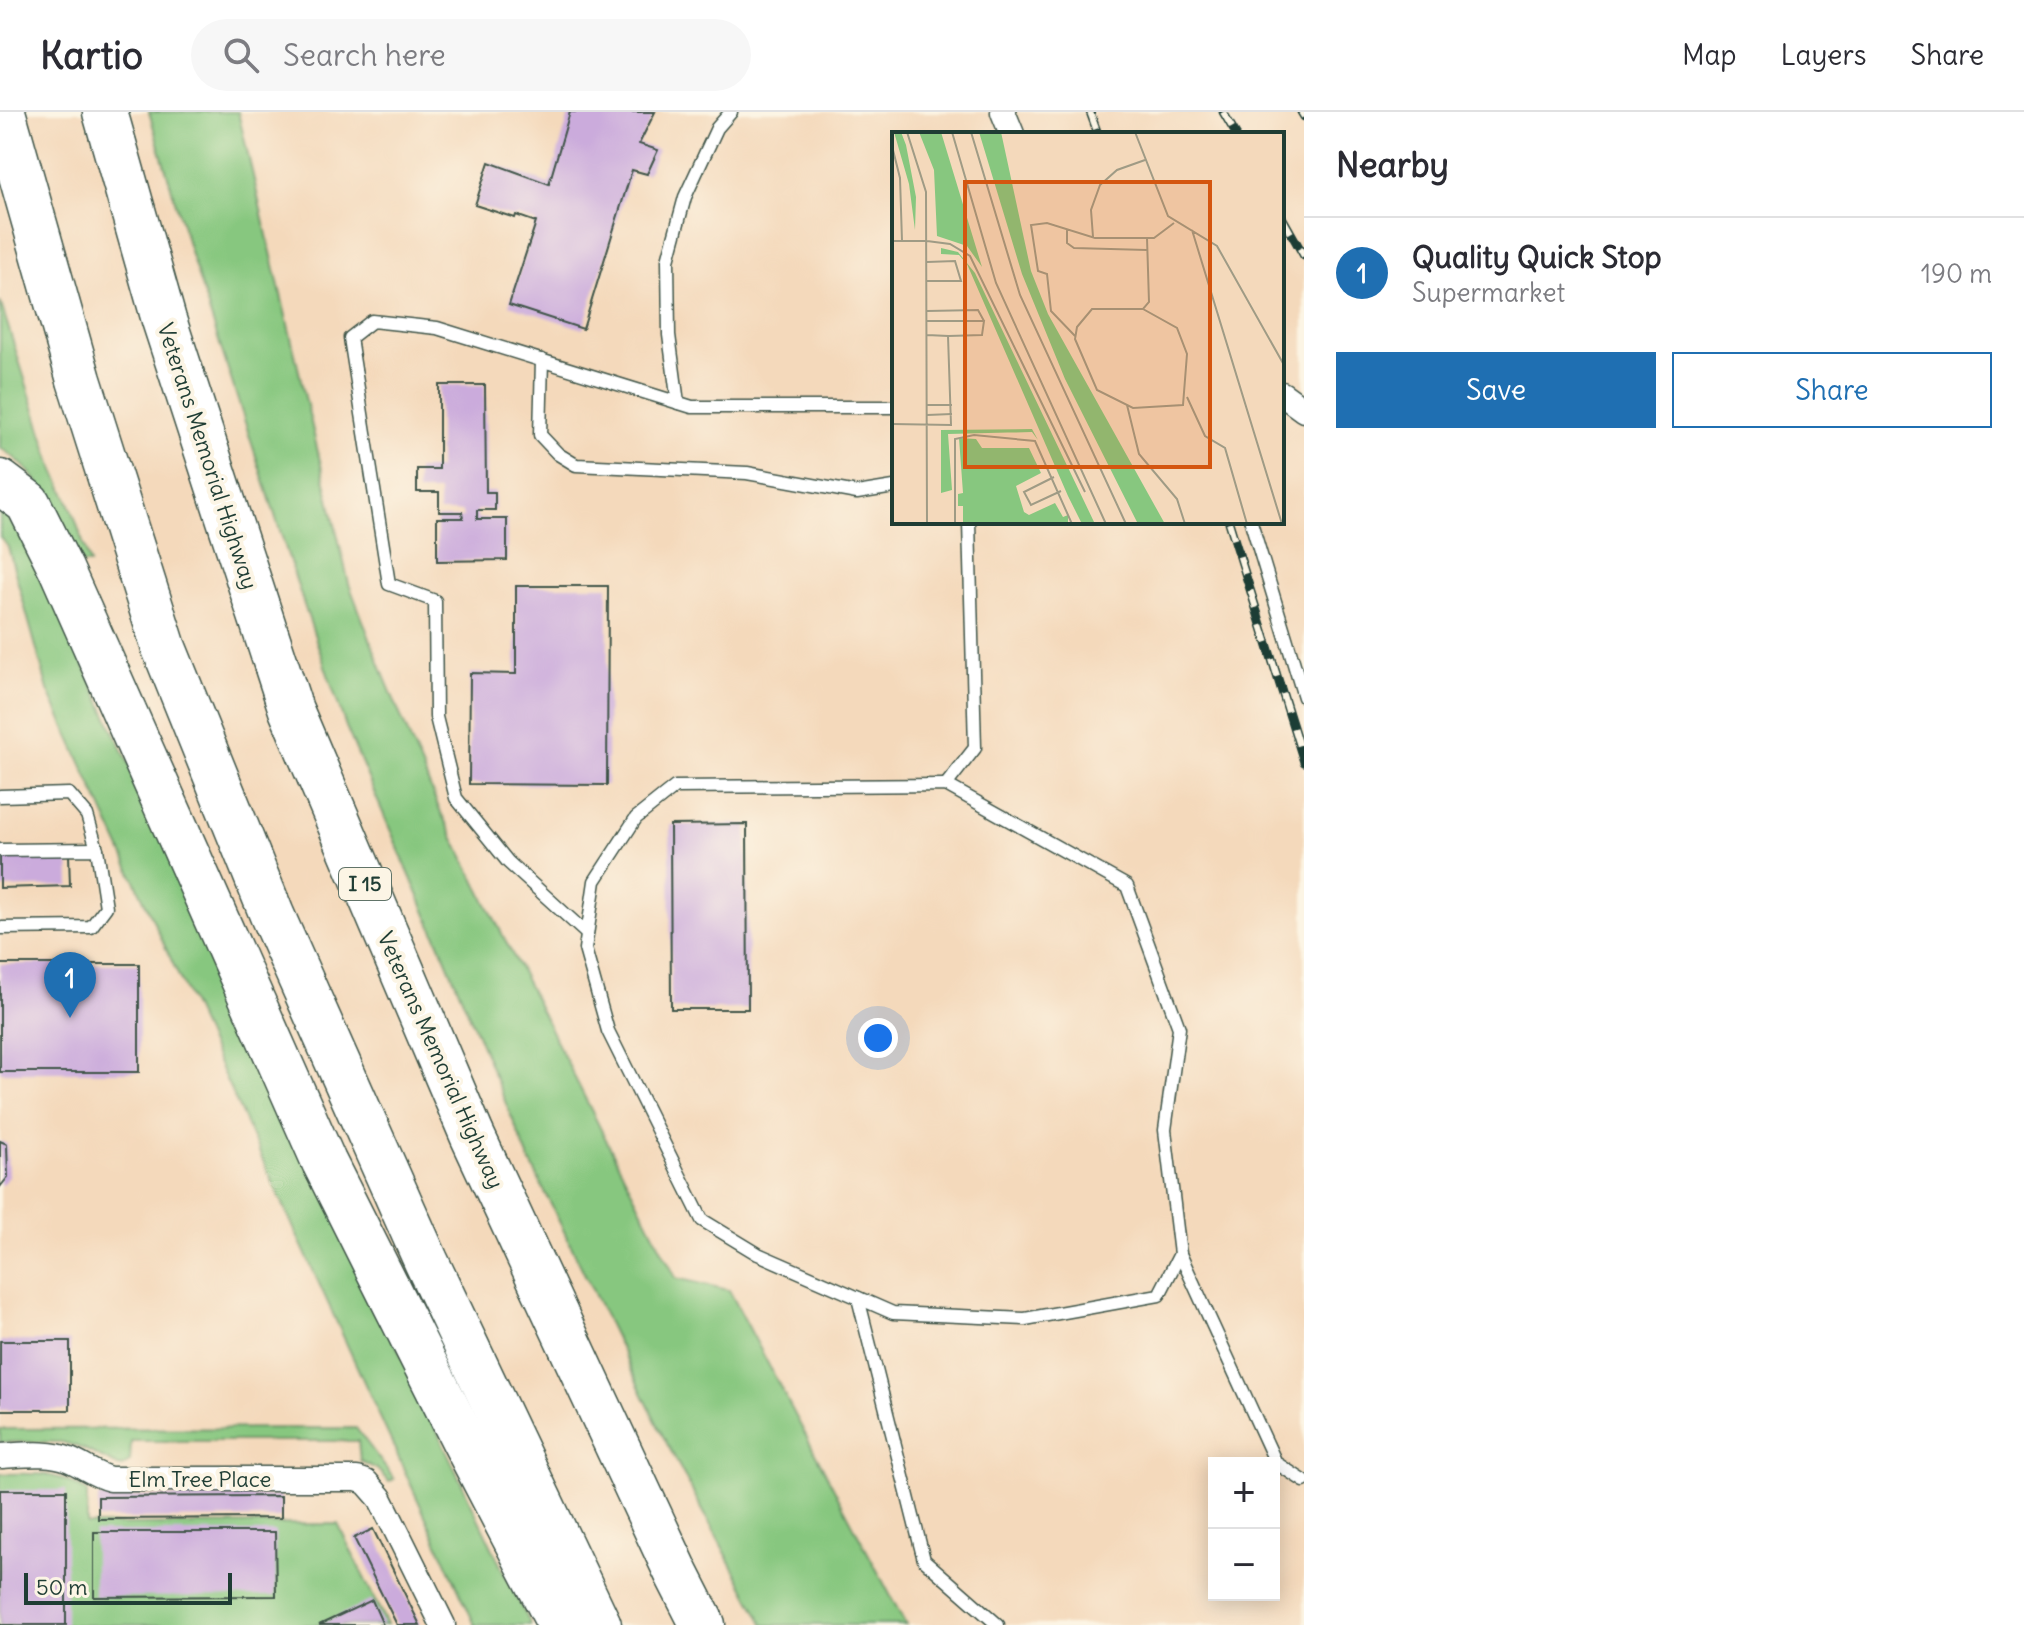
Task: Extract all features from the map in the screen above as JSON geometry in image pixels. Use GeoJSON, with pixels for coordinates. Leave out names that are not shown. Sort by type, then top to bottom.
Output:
{"type":"FeatureCollection","features":[{"type":"Feature","properties":{"kind":"highway"},"geometry":{"type":"LineString","coordinates":[[3,112],[79,380],[164,648],[272,915],[426,1261],[599,1625]]}},
{"type":"Feature","properties":{"kind":"highway","name":"Veterans Memorial Highway"},"geometry":{"type":"LineString","coordinates":[[105,112],[164,320],[291,710],[472,1135],[703,1625]]}},
{"type":"Feature","properties":{"kind":"highway"},"geometry":{"type":"LineString","coordinates":[[0,482],[28,503],[61,569],[324,1162],[560,1625]]}},
{"type":"Feature","properties":{"kind":"street"},"geometry":{"type":"LineString","coordinates":[[1003,112],[1011,132]]}},
{"type":"Feature","properties":{"kind":"street"},"geometry":{"type":"LineString","coordinates":[[1284,395],[1304,410]]}},
{"type":"Feature","properties":{"kind":"street","name":"Elm Tree Place"},"geometry":{"type":"LineString","coordinates":[[0,1456],[59,1456],[99,1476],[118,1480],[357,1479],[366,1482],[380,1498],[443,1625]]}},
{"type":"Feature","properties":{"kind":"lane"},"geometry":{"type":"LineString","coordinates":[[678,403],[669,335],[668,260],[685,197],[717,128],[731,112]]}},
{"type":"Feature","properties":{"kind":"lane"},"geometry":{"type":"LineString","coordinates":[[587,934],[508,862],[456,798],[436,717],[435,601],[389,584],[350,338],[372,321],[437,328],[692,407],[892,407]]}},
{"type":"Feature","properties":{"kind":"lane"},"geometry":{"type":"LineString","coordinates":[[542,360],[540,435],[558,454],[576,465],[747,473],[857,493],[892,487]]}},
{"type":"Feature","properties":{"kind":"lane"},"geometry":{"type":"LineString","coordinates":[[946,785],[975,748],[969,524]]}},
{"type":"Feature","properties":{"kind":"lane"},"geometry":{"type":"LineString","coordinates":[[1252,524],[1304,697]]}},
{"type":"Feature","properties":{"kind":"lane"},"geometry":{"type":"LineString","coordinates":[[1180,1254],[1159,1295],[1025,1319],[893,1313],[758,1254],[702,1220],[608,1031],[585,949],[595,881],[636,818],[675,787],[946,785],[1127,886],[1179,1028],[1165,1130],[1180,1254],[1276,1463],[1304,1481]]}},
{"type":"Feature","properties":{"kind":"lane"},"geometry":{"type":"LineString","coordinates":[[0,796],[69,794],[87,815],[97,849],[106,907],[91,927],[0,928]]}},
{"type":"Feature","properties":{"kind":"lane"},"geometry":{"type":"LineString","coordinates":[[0,850],[97,849]]}},
{"type":"Feature","properties":{"kind":"lane"},"geometry":{"type":"LineString","coordinates":[[858,1298],[924,1560],[998,1625]]}},
{"type":"Feature","properties":{"kind":"green space"},"geometry":{"type":"Polygon","coordinates":[[[149,112],[238,112],[349,584],[440,811],[676,1278],[729,1290],[906,1625],[764,1625],[663,1436],[529,1159],[346,727],[192,258],[149,112]]]}},
{"type":"Feature","properties":{"kind":"green space"},"geometry":{"type":"Polygon","coordinates":[[[0,301],[52,464],[72,509],[90,564],[82,564],[59,515],[39,484],[15,458],[0,448],[0,301]]]}},
{"type":"Feature","properties":{"kind":"green space"},"geometry":{"type":"Polygon","coordinates":[[[0,512],[30,548],[387,1325],[531,1625],[475,1625],[48,690],[8,547],[0,537],[0,512]]]}},
{"type":"Feature","properties":{"kind":"green space"},"geometry":{"type":"Polygon","coordinates":[[[356,1428],[394,1479],[389,1482],[377,1469],[360,1461],[358,1441],[131,1441],[130,1461],[123,1467],[62,1442],[0,1442],[0,1429],[356,1428]]]}},
{"type":"Feature","properties":{"kind":"green space"},"geometry":{"type":"Polygon","coordinates":[[[0,1474],[55,1477],[87,1492],[87,1525],[338,1524],[387,1625],[0,1625],[0,1474]]]}},
{"type":"Feature","properties":{"kind":"building"},"geometry":{"type":"Polygon","coordinates":[[[570,112],[655,112],[639,144],[658,150],[647,174],[632,170],[583,329],[509,305],[536,222],[475,205],[489,162],[549,184],[570,112]]]}},
{"type":"Feature","properties":{"kind":"building"},"geometry":{"type":"Polygon","coordinates":[[[439,385],[485,385],[486,492],[495,492],[495,510],[477,510],[477,519],[507,519],[507,560],[437,561],[437,518],[463,518],[462,512],[439,512],[439,492],[417,492],[417,469],[439,469],[439,385]]]}},
{"type":"Feature","properties":{"kind":"building"},"geometry":{"type":"Polygon","coordinates":[[[516,586],[608,586],[607,785],[469,784],[470,673],[516,674],[516,586]]]}},
{"type":"Feature","properties":{"kind":"building"},"geometry":{"type":"Polygon","coordinates":[[[747,824],[748,1009],[671,1009],[670,825],[747,824]]]}},
{"type":"Feature","properties":{"kind":"building"},"geometry":{"type":"Polygon","coordinates":[[[69,854],[70,886],[0,888],[0,856],[69,854]]]}},
{"type":"Feature","properties":{"kind":"building"},"geometry":{"type":"Polygon","coordinates":[[[0,964],[139,964],[139,1072],[0,1072],[0,964]]]}},
{"type":"Feature","properties":{"kind":"building"},"geometry":{"type":"Polygon","coordinates":[[[0,1141],[7,1144],[8,1177],[0,1187],[0,1141]]]}},
{"type":"Feature","properties":{"kind":"building"},"geometry":{"type":"Polygon","coordinates":[[[0,1341],[70,1341],[70,1410],[0,1410],[0,1341]]]}},
{"type":"Feature","properties":{"kind":"building"},"geometry":{"type":"Polygon","coordinates":[[[0,1490],[66,1490],[66,1625],[0,1625],[0,1490]]]}},
{"type":"Feature","properties":{"kind":"building"},"geometry":{"type":"Polygon","coordinates":[[[281,1496],[281,1518],[98,1519],[98,1497],[281,1496]]]}},
{"type":"Feature","properties":{"kind":"building"},"geometry":{"type":"Polygon","coordinates":[[[373,1529],[420,1625],[397,1625],[354,1538],[373,1529]]]}},
{"type":"Feature","properties":{"kind":"building"},"geometry":{"type":"Polygon","coordinates":[[[94,1532],[275,1532],[276,1596],[94,1597],[94,1532]]]}},
{"type":"Feature","properties":{"kind":"building"},"geometry":{"type":"Polygon","coordinates":[[[372,1600],[383,1625],[319,1625],[372,1600]]]}},
{"type":"Feature","properties":{"kind":"railway"},"geometry":{"type":"LineString","coordinates":[[1090,112],[1097,132]]}},
{"type":"Feature","properties":{"kind":"railway"},"geometry":{"type":"LineString","coordinates":[[1223,112],[1235,132]]}},
{"type":"Feature","properties":{"kind":"railway"},"geometry":{"type":"LineString","coordinates":[[1301,112],[1304,117]]}},
{"type":"Feature","properties":{"kind":"railway"},"geometry":{"type":"LineString","coordinates":[[1284,221],[1304,256]]}},
{"type":"Feature","properties":{"kind":"railway"},"geometry":{"type":"LineString","coordinates":[[1230,524],[1304,762]]}},
{"type":"Feature","properties":{"kind":"place","name":"Quality Quick Stop"},"geometry":{"type":"Point","coordinates":[70,1018]}}]}
